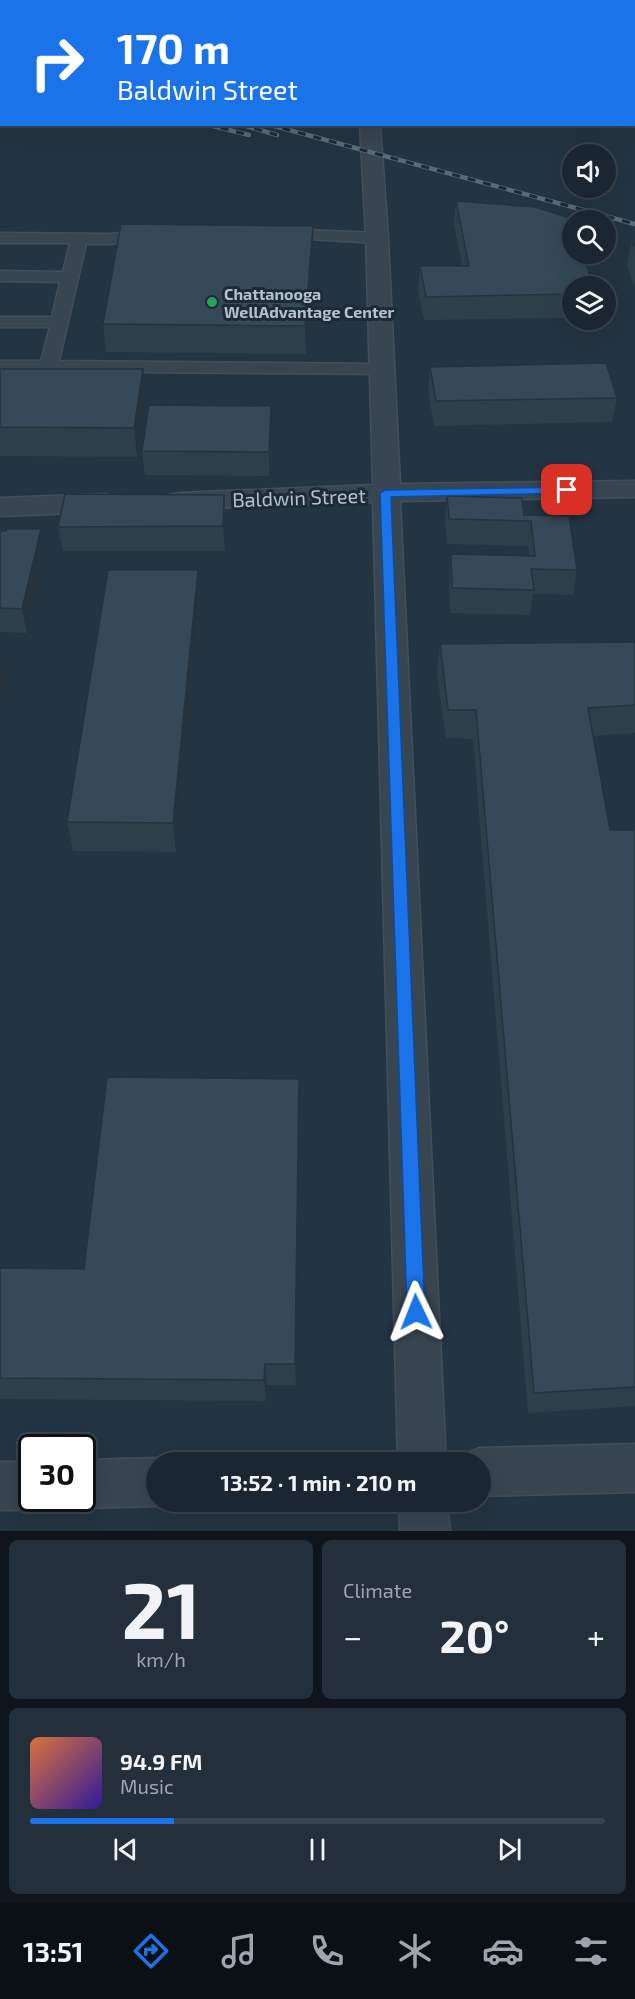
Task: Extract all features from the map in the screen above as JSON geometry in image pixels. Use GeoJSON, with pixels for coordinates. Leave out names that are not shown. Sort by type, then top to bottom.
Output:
{"type":"FeatureCollection","features":[{"type":"Feature","properties":{"kind":"street"},"geometry":{"type":"LineString","coordinates":[[370,126],[377,238],[422,1452]]}},
{"type":"Feature","properties":{"kind":"street","name":"Baldwin Street"},"geometry":{"type":"LineString","coordinates":[[0,507],[385,493],[635,489]]}},
{"type":"Feature","properties":{"kind":"street"},"geometry":{"type":"LineString","coordinates":[[491,1472],[635,1468]]}},
{"type":"Feature","properties":{"kind":"street"},"geometry":{"type":"LineString","coordinates":[[96,1484],[146,1482]]}},
{"type":"Feature","properties":{"kind":"street"},"geometry":{"type":"LineString","coordinates":[[0,1486],[18,1486]]}},
{"type":"Feature","properties":{"kind":"street"},"geometry":{"type":"LineString","coordinates":[[424,1512],[425,1531]]}},
{"type":"Feature","properties":{"kind":"lane"},"geometry":{"type":"LineString","coordinates":[[0,238],[111,239],[167,233]]}},
{"type":"Feature","properties":{"kind":"lane"},"geometry":{"type":"LineString","coordinates":[[263,233],[377,238]]}},
{"type":"Feature","properties":{"kind":"lane"},"geometry":{"type":"LineString","coordinates":[[49,367],[79,238]]}},
{"type":"Feature","properties":{"kind":"lane"},"geometry":{"type":"LineString","coordinates":[[0,276],[70,277]]}},
{"type":"Feature","properties":{"kind":"lane"},"geometry":{"type":"LineString","coordinates":[[0,322],[59,322]]}},
{"type":"Feature","properties":{"kind":"lane"},"geometry":{"type":"LineString","coordinates":[[0,366],[381,369]]}},
{"type":"Feature","properties":{"kind":"building"},"geometry":{"type":"Polygon","coordinates":[[[456,201],[535,207],[562,216],[562,264],[586,264],[590,276],[562,276],[562,294],[426,297],[420,266],[469,266],[456,201]]]}},
{"type":"Feature","properties":{"kind":"building","name":"Chattanooga WellAdvantage Center"},"geometry":{"type":"Polygon","coordinates":[[[121,224],[313,226],[305,326],[103,324],[121,224]]]}},
{"type":"Feature","properties":{"kind":"building"},"geometry":{"type":"Polygon","coordinates":[[[606,363],[617,398],[436,401],[430,367],[606,363]]]}},
{"type":"Feature","properties":{"kind":"building"},"geometry":{"type":"Polygon","coordinates":[[[0,369],[143,369],[134,428],[0,427],[0,369]]]}},
{"type":"Feature","properties":{"kind":"building"},"geometry":{"type":"Polygon","coordinates":[[[149,405],[271,406],[269,452],[142,451],[149,405]]]}},
{"type":"Feature","properties":{"kind":"building"},"geometry":{"type":"Polygon","coordinates":[[[65,494],[224,495],[223,526],[58,527],[65,494]]]}},
{"type":"Feature","properties":{"kind":"building"},"geometry":{"type":"Polygon","coordinates":[[[447,496],[522,498],[524,515],[569,516],[577,570],[531,569],[534,590],[452,588],[451,554],[535,556],[531,521],[449,519],[447,496]]]}},
{"type":"Feature","properties":{"kind":"building"},"geometry":{"type":"Polygon","coordinates":[[[41,529],[22,609],[0,608],[0,531],[41,529]]]}},
{"type":"Feature","properties":{"kind":"building"},"geometry":{"type":"Polygon","coordinates":[[[108,570],[198,570],[173,823],[67,822],[108,570]]]}},
{"type":"Feature","properties":{"kind":"building"},"geometry":{"type":"Polygon","coordinates":[[[635,642],[635,705],[588,708],[610,830],[635,830],[635,1387],[534,1393],[476,710],[448,710],[440,644],[635,642]]]}},
{"type":"Feature","properties":{"kind":"building"},"geometry":{"type":"Polygon","coordinates":[[[107,1077],[299,1079],[295,1364],[265,1364],[264,1380],[0,1378],[0,1268],[84,1269],[107,1077]]]}},
{"type":"Feature","properties":{"kind":"railway"},"geometry":{"type":"LineString","coordinates":[[213,126],[249,135]]}},
{"type":"Feature","properties":{"kind":"railway"},"geometry":{"type":"LineString","coordinates":[[246,126],[277,135]]}},
{"type":"Feature","properties":{"kind":"railway"},"geometry":{"type":"LineString","coordinates":[[274,126],[635,224]]}},
{"type":"Feature","properties":{"kind":"place","name":"Chattanooga WellAdvantage Center"},"geometry":{"type":"Point","coordinates":[212,302]}},
{"type":"Feature","properties":{"kind":"route"},"geometry":{"type":"LineString","coordinates":[[416,1312],[385,493],[567,490]]}}]}
